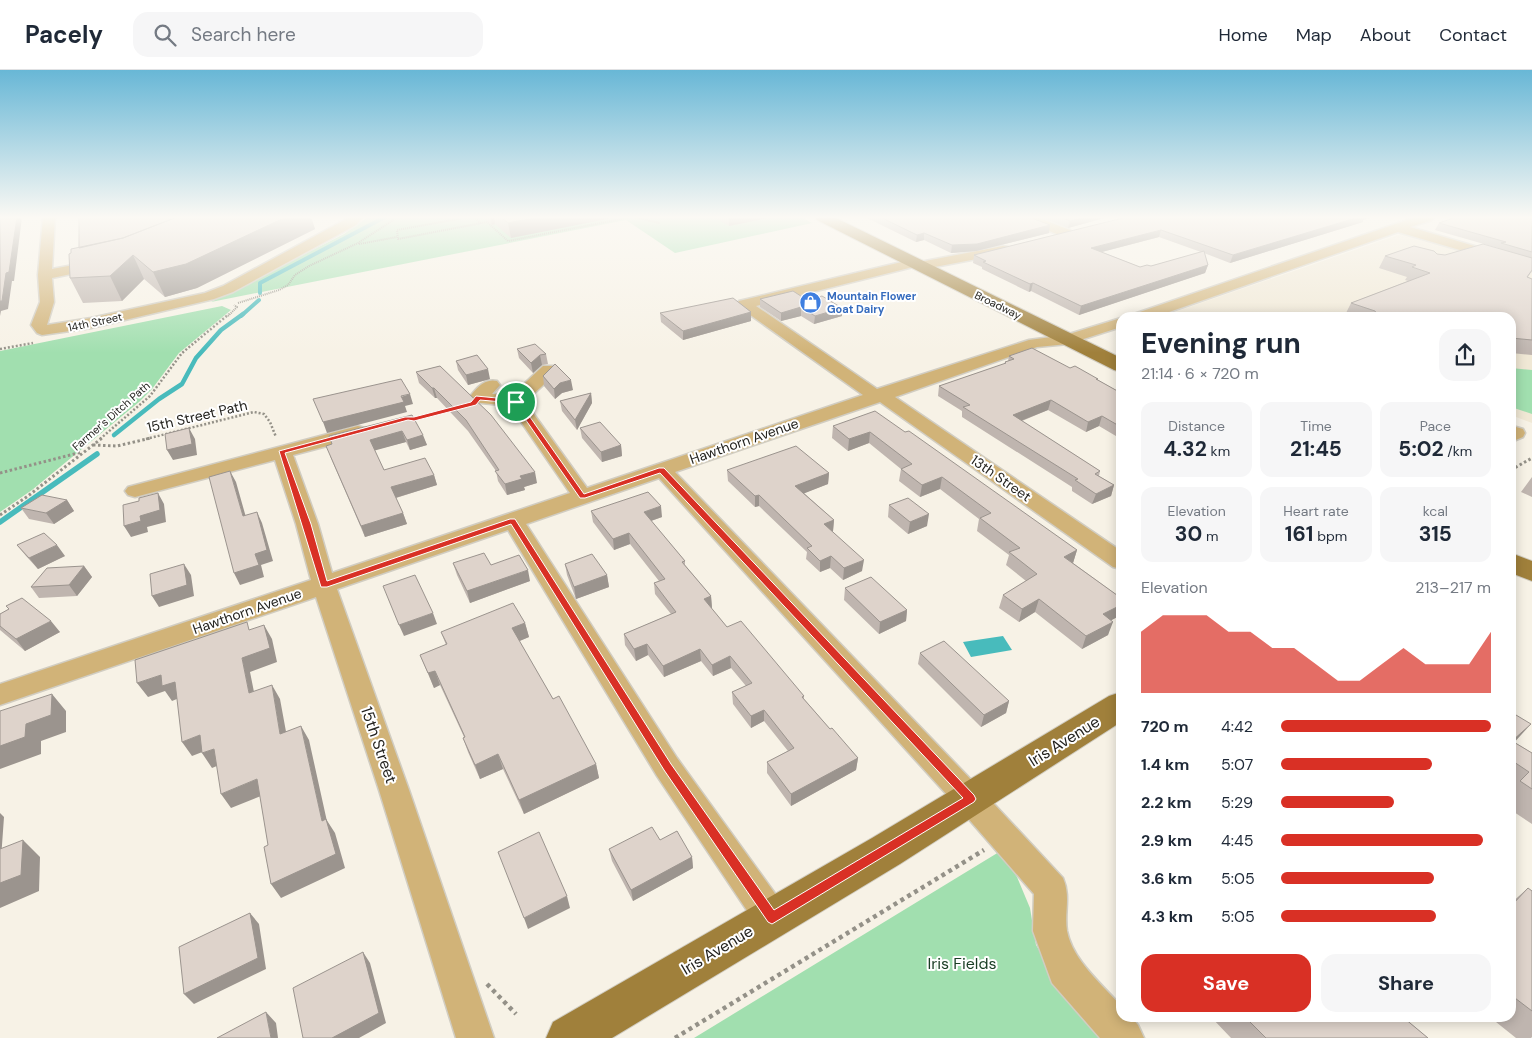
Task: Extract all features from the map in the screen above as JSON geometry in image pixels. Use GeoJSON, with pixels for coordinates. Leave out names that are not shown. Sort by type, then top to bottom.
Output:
{"type":"FeatureCollection","features":[{"type":"Feature","properties":{"kind":"main road","name":"Broadway"},"geometry":{"type":"LineString","coordinates":[[910,262],[1116,364]]}},
{"type":"Feature","properties":{"kind":"main road"},"geometry":{"type":"LineString","coordinates":[[1516,564],[1532,572]]}},
{"type":"Feature","properties":{"kind":"main road","name":"Iris Avenue"},"geometry":{"type":"LineString","coordinates":[[569,1038],[970,799],[1116,708]]}},
{"type":"Feature","properties":{"kind":"street","name":"14th Street"},"geometry":{"type":"LineString","coordinates":[[46,262],[47,302],[39,325],[42,330],[67,328],[127,315]]}},
{"type":"Feature","properties":{"kind":"street"},"geometry":{"type":"LineString","coordinates":[[45,275],[112,262]]}},
{"type":"Feature","properties":{"kind":"street"},"geometry":{"type":"LineString","coordinates":[[127,315],[188,302],[228,289],[278,262]]}},
{"type":"Feature","properties":{"kind":"street"},"geometry":{"type":"LineString","coordinates":[[916,265],[932,262]]}},
{"type":"Feature","properties":{"kind":"street"},"geometry":{"type":"LineString","coordinates":[[935,274],[966,266],[970,262]]}},
{"type":"Feature","properties":{"kind":"street"},"geometry":{"type":"LineString","coordinates":[[1154,312],[1299,262]]}},
{"type":"Feature","properties":{"kind":"street"},"geometry":{"type":"LineString","coordinates":[[1502,262],[1505,269],[1532,278]]}},
{"type":"Feature","properties":{"kind":"street"},"geometry":{"type":"LineString","coordinates":[[1515,262],[1532,267]]}},
{"type":"Feature","properties":{"kind":"street","name":"13th Street"},"geometry":{"type":"LineString","coordinates":[[916,265],[744,304],[1116,559]]}},
{"type":"Feature","properties":{"kind":"street","name":"14th Street"},"geometry":{"type":"LineString","coordinates":[[47,302],[64,312],[93,316],[127,315]]}},
{"type":"Feature","properties":{"kind":"street","name":"Hawthorn Avenue"},"geometry":{"type":"LineString","coordinates":[[0,695],[1035,342],[1068,340],[1116,324]]}},
{"type":"Feature","properties":{"kind":"street"},"geometry":{"type":"LineString","coordinates":[[516,402],[550,370]]}},
{"type":"Feature","properties":{"kind":"street"},"geometry":{"type":"LineString","coordinates":[[515,378],[536,382]]}},
{"type":"Feature","properties":{"kind":"street"},"geometry":{"type":"LineString","coordinates":[[478,398],[491,385]]}},
{"type":"Feature","properties":{"kind":"street"},"geometry":{"type":"LineString","coordinates":[[478,398],[516,402],[583,497]]}},
{"type":"Feature","properties":{"kind":"street"},"geometry":{"type":"LineString","coordinates":[[135,491],[408,418]]}},
{"type":"Feature","properties":{"kind":"street","name":"15th Street"},"geometry":{"type":"LineString","coordinates":[[282,452],[307,524],[324,585],[404,817],[475,1038]]}},
{"type":"Feature","properties":{"kind":"street"},"geometry":{"type":"LineString","coordinates":[[662,470],[970,799],[1051,889],[1050,930],[1065,970],[1125,1038]]}},
{"type":"Feature","properties":{"kind":"street"},"geometry":{"type":"LineString","coordinates":[[513,520],[667,767],[772,918]]}},
{"type":"Feature","properties":{"kind":"path","name":"Farmer's Ditch Path"},"geometry":{"type":"LineString","coordinates":[[0,515],[28,496],[93,445],[150,396],[182,353],[228,316],[237,307],[234,305],[279,290],[288,285],[296,275],[317,262]]}},
{"type":"Feature","properties":{"kind":"path"},"geometry":{"type":"LineString","coordinates":[[408,418],[414,419],[473,404],[478,398]]}},
{"type":"Feature","properties":{"kind":"path","name":"15th Street Path"},"geometry":{"type":"LineString","coordinates":[[93,445],[117,446],[235,416],[260,412],[270,422],[282,452]]}},
{"type":"Feature","properties":{"kind":"path"},"geometry":{"type":"LineString","coordinates":[[0,473],[85,451]]}},
{"type":"Feature","properties":{"kind":"path"},"geometry":{"type":"LineString","coordinates":[[1516,467],[1532,458]]}},
{"type":"Feature","properties":{"kind":"path"},"geometry":{"type":"LineString","coordinates":[[675,1038],[987,848]]}},
{"type":"Feature","properties":{"kind":"shaded area"},"geometry":{"type":"Polygon","coordinates":[[[1319,262],[1502,262],[1532,271],[1532,423],[1516,417],[1516,312],[1175,312],[1319,262]]]}},
{"type":"Feature","properties":{"kind":"green space"},"geometry":{"type":"Polygon","coordinates":[[[289,262],[413,262],[211,302],[289,262]]]}},
{"type":"Feature","properties":{"kind":"green space"},"geometry":{"type":"Polygon","coordinates":[[[222,306],[231,310],[179,353],[152,389],[139,402],[32,490],[0,512],[0,351],[222,306]]]}},
{"type":"Feature","properties":{"kind":"green space"},"geometry":{"type":"Polygon","coordinates":[[[1516,368],[1532,370],[1532,414],[1516,409],[1516,368]]]}},
{"type":"Feature","properties":{"kind":"green space","name":"Iris Fields"},"geometry":{"type":"Polygon","coordinates":[[[999,852],[1017,877],[1030,908],[1036,945],[1062,987],[1105,1038],[694,1038],[999,852]]]}},
{"type":"Feature","properties":{"kind":"water"},"geometry":{"type":"Polygon","coordinates":[[[1003,636],[1012,650],[971,657],[963,642],[1003,636]]]}},
{"type":"Feature","properties":{"kind":"building"},"geometry":{"type":"Polygon","coordinates":[[[0,262],[10,262],[9,272],[6,273],[2,301],[0,301],[0,262]]]}},
{"type":"Feature","properties":{"kind":"building"},"geometry":{"type":"Polygon","coordinates":[[[69,262],[125,262],[110,276],[70,278],[69,262]]]}},
{"type":"Feature","properties":{"kind":"building"},"geometry":{"type":"Polygon","coordinates":[[[141,262],[190,262],[186,264],[153,272],[141,262]]]}},
{"type":"Feature","properties":{"kind":"building"},"geometry":{"type":"Polygon","coordinates":[[[983,262],[1128,262],[1140,267],[1165,262],[1207,262],[1208,265],[1081,306],[1033,283],[1030,284],[983,262]]]}},
{"type":"Feature","properties":{"kind":"building"},"geometry":{"type":"Polygon","coordinates":[[[1406,262],[1532,262],[1532,270],[1527,277],[1532,279],[1532,340],[1516,338],[1516,312],[1376,312],[1351,303],[1430,273],[1412,267],[1416,265],[1406,262]]]}},
{"type":"Feature","properties":{"kind":"building"},"geometry":{"type":"Polygon","coordinates":[[[793,291],[807,300],[822,296],[842,308],[815,316],[801,307],[781,313],[760,299],[793,291]]]}},
{"type":"Feature","properties":{"kind":"building"},"geometry":{"type":"Polygon","coordinates":[[[733,298],[751,312],[683,331],[660,313],[733,298]]]}},
{"type":"Feature","properties":{"kind":"building"},"geometry":{"type":"Polygon","coordinates":[[[535,344],[546,354],[540,355],[531,363],[517,349],[535,344]]]}},
{"type":"Feature","properties":{"kind":"building"},"geometry":{"type":"Polygon","coordinates":[[[1032,348],[1070,368],[1075,366],[1116,390],[1116,424],[1102,416],[1088,422],[1051,400],[1013,415],[1100,471],[1095,474],[1114,485],[1096,494],[1075,480],[1078,479],[963,407],[970,405],[939,386],[1014,359],[1009,356],[1032,348]]]}},
{"type":"Feature","properties":{"kind":"building"},"geometry":{"type":"Polygon","coordinates":[[[477,355],[488,369],[466,375],[456,361],[477,355]]]}},
{"type":"Feature","properties":{"kind":"building"},"geometry":{"type":"Polygon","coordinates":[[[555,364],[571,380],[560,383],[554,389],[543,376],[555,364]]]}},
{"type":"Feature","properties":{"kind":"building"},"geometry":{"type":"Polygon","coordinates":[[[440,366],[491,415],[535,472],[520,476],[522,479],[505,484],[495,471],[499,470],[466,420],[416,372],[440,366]]]}},
{"type":"Feature","properties":{"kind":"building"},"geometry":{"type":"Polygon","coordinates":[[[401,379],[410,394],[401,396],[404,402],[323,422],[313,399],[401,379]]]}},
{"type":"Feature","properties":{"kind":"building"},"geometry":{"type":"Polygon","coordinates":[[[591,393],[575,420],[560,401],[591,393]]]}},
{"type":"Feature","properties":{"kind":"building"},"geometry":{"type":"Polygon","coordinates":[[[875,411],[905,432],[909,431],[1077,550],[1064,557],[1116,594],[1116,608],[1103,614],[1113,622],[1086,636],[1039,599],[1022,609],[1003,595],[1037,574],[1009,552],[1020,548],[980,518],[991,513],[942,477],[922,485],[901,469],[912,464],[870,432],[849,439],[833,426],[875,411]]]}},
{"type":"Feature","properties":{"kind":"building"},"geometry":{"type":"Polygon","coordinates":[[[412,415],[423,435],[407,440],[402,431],[370,440],[384,470],[425,458],[434,475],[391,487],[403,513],[361,526],[326,446],[332,444],[329,436],[412,415]]]}},
{"type":"Feature","properties":{"kind":"building"},"geometry":{"type":"Polygon","coordinates":[[[600,422],[621,445],[601,452],[580,428],[600,422]]]}},
{"type":"Feature","properties":{"kind":"building"},"geometry":{"type":"Polygon","coordinates":[[[189,428],[192,444],[167,450],[165,434],[189,428]]]}},
{"type":"Feature","properties":{"kind":"building"},"geometry":{"type":"Polygon","coordinates":[[[796,446],[829,473],[795,486],[834,520],[824,524],[864,560],[844,568],[831,556],[820,561],[807,548],[812,546],[759,495],[755,496],[727,470],[796,446]]]}},
{"type":"Feature","properties":{"kind":"building"},"geometry":{"type":"Polygon","coordinates":[[[230,471],[243,516],[257,512],[267,550],[255,554],[259,565],[234,573],[209,477],[230,471]]]}},
{"type":"Feature","properties":{"kind":"building"},"geometry":{"type":"Polygon","coordinates":[[[648,492],[661,506],[644,512],[711,596],[704,599],[727,627],[741,621],[804,696],[802,697],[858,758],[791,794],[767,762],[794,748],[764,710],[751,716],[732,692],[752,683],[730,656],[712,665],[700,649],[663,666],[647,644],[634,649],[624,634],[676,612],[654,583],[665,579],[629,533],[613,539],[591,511],[648,492]]]}},
{"type":"Feature","properties":{"kind":"building"},"geometry":{"type":"Polygon","coordinates":[[[158,493],[160,510],[140,516],[141,521],[124,526],[123,505],[158,493]]]}},
{"type":"Feature","properties":{"kind":"building"},"geometry":{"type":"Polygon","coordinates":[[[42,495],[67,500],[46,513],[21,508],[42,495]]]}},
{"type":"Feature","properties":{"kind":"building"},"geometry":{"type":"Polygon","coordinates":[[[908,498],[929,514],[910,522],[889,505],[908,498]]]}},
{"type":"Feature","properties":{"kind":"building"},"geometry":{"type":"Polygon","coordinates":[[[44,533],[57,545],[29,558],[17,545],[44,533]]]}},
{"type":"Feature","properties":{"kind":"building"},"geometry":{"type":"Polygon","coordinates":[[[484,553],[491,565],[519,555],[528,570],[467,591],[453,563],[484,553]]]}},
{"type":"Feature","properties":{"kind":"building"},"geometry":{"type":"Polygon","coordinates":[[[592,554],[607,575],[574,587],[565,564],[592,554]]]}},
{"type":"Feature","properties":{"kind":"building"},"geometry":{"type":"Polygon","coordinates":[[[184,564],[187,585],[152,596],[150,574],[184,564]]]}},
{"type":"Feature","properties":{"kind":"building"},"geometry":{"type":"Polygon","coordinates":[[[84,566],[69,585],[31,587],[47,568],[84,566]]]}},
{"type":"Feature","properties":{"kind":"building"},"geometry":{"type":"Polygon","coordinates":[[[415,575],[433,613],[399,625],[383,586],[415,575]]]}},
{"type":"Feature","properties":{"kind":"building"},"geometry":{"type":"Polygon","coordinates":[[[871,577],[907,610],[880,622],[845,588],[871,577]]]}},
{"type":"Feature","properties":{"kind":"building"},"geometry":{"type":"Polygon","coordinates":[[[22,598],[51,621],[16,639],[0,626],[0,614],[9,609],[6,606],[22,598]]]}},
{"type":"Feature","properties":{"kind":"building"},"geometry":{"type":"Polygon","coordinates":[[[513,603],[525,623],[512,628],[553,699],[559,696],[596,764],[519,800],[498,754],[475,765],[463,738],[465,737],[435,671],[428,673],[420,655],[447,644],[441,632],[513,603]]]}},
{"type":"Feature","properties":{"kind":"building"},"geometry":{"type":"Polygon","coordinates":[[[247,622],[249,630],[264,625],[270,648],[242,658],[249,693],[272,685],[280,734],[301,726],[322,821],[326,819],[336,854],[271,884],[264,847],[268,845],[257,779],[221,794],[214,749],[202,753],[200,735],[182,742],[175,682],[162,686],[161,675],[137,683],[135,660],[247,622]]]}},
{"type":"Feature","properties":{"kind":"building"},"geometry":{"type":"Polygon","coordinates":[[[944,641],[1009,701],[984,715],[920,653],[944,641]]]}},
{"type":"Feature","properties":{"kind":"building"},"geometry":{"type":"Polygon","coordinates":[[[52,694],[51,715],[26,724],[25,737],[0,746],[0,711],[52,694]]]}},
{"type":"Feature","properties":{"kind":"building"},"geometry":{"type":"Polygon","coordinates":[[[1516,715],[1531,724],[1516,737],[1516,715]]]}},
{"type":"Feature","properties":{"kind":"building"},"geometry":{"type":"Polygon","coordinates":[[[1516,743],[1532,753],[1532,789],[1520,781],[1529,772],[1516,763],[1516,743]]]}},
{"type":"Feature","properties":{"kind":"building"},"geometry":{"type":"Polygon","coordinates":[[[652,827],[660,840],[677,831],[692,857],[631,890],[609,849],[652,827]]]}},
{"type":"Feature","properties":{"kind":"building"},"geometry":{"type":"Polygon","coordinates":[[[539,832],[567,896],[524,918],[498,852],[539,832]]]}},
{"type":"Feature","properties":{"kind":"building"},"geometry":{"type":"Polygon","coordinates":[[[23,840],[21,875],[0,883],[0,849],[23,840]]]}},
{"type":"Feature","properties":{"kind":"building"},"geometry":{"type":"Polygon","coordinates":[[[1528,888],[1532,891],[1532,1011],[1516,999],[1516,901],[1528,888]]]}},
{"type":"Feature","properties":{"kind":"building"},"geometry":{"type":"Polygon","coordinates":[[[250,913],[258,958],[184,994],[179,947],[250,913]]]}},
{"type":"Feature","properties":{"kind":"building"},"geometry":{"type":"Polygon","coordinates":[[[363,952],[379,1013],[332,1038],[303,1038],[293,988],[363,952]]]}},
{"type":"Feature","properties":{"kind":"building"},"geometry":{"type":"Polygon","coordinates":[[[266,1012],[271,1038],[217,1038],[266,1012]]]}},
{"type":"Feature","properties":{"kind":"building"},"geometry":{"type":"Polygon","coordinates":[[[1250,1022],[1409,1022],[1428,1038],[1266,1038],[1250,1022]]]}},
{"type":"Feature","properties":{"kind":"waterway"},"geometry":{"type":"LineString","coordinates":[[260,293],[260,283],[299,262]]}},
{"type":"Feature","properties":{"kind":"waterway"},"geometry":{"type":"LineString","coordinates":[[241,316],[259,300]]}},
{"type":"Feature","properties":{"kind":"waterway"},"geometry":{"type":"LineString","coordinates":[[114,435],[159,399],[182,384],[196,358],[221,330],[243,314]]}},
{"type":"Feature","properties":{"kind":"waterway"},"geometry":{"type":"LineString","coordinates":[[0,522],[97,454]]}},
{"type":"Feature","properties":{"kind":"place","name":"Mountain Flower Goat Dairy"},"geometry":{"type":"Point","coordinates":[811,302]}},
{"type":"Feature","properties":{"kind":"route"},"geometry":{"type":"LineString","coordinates":[[478,398],[516,402],[583,497],[662,470],[686,498],[970,799],[772,918],[667,767],[513,520],[324,585],[307,524],[282,452],[408,418],[414,419],[473,404],[478,398]]}}]}
